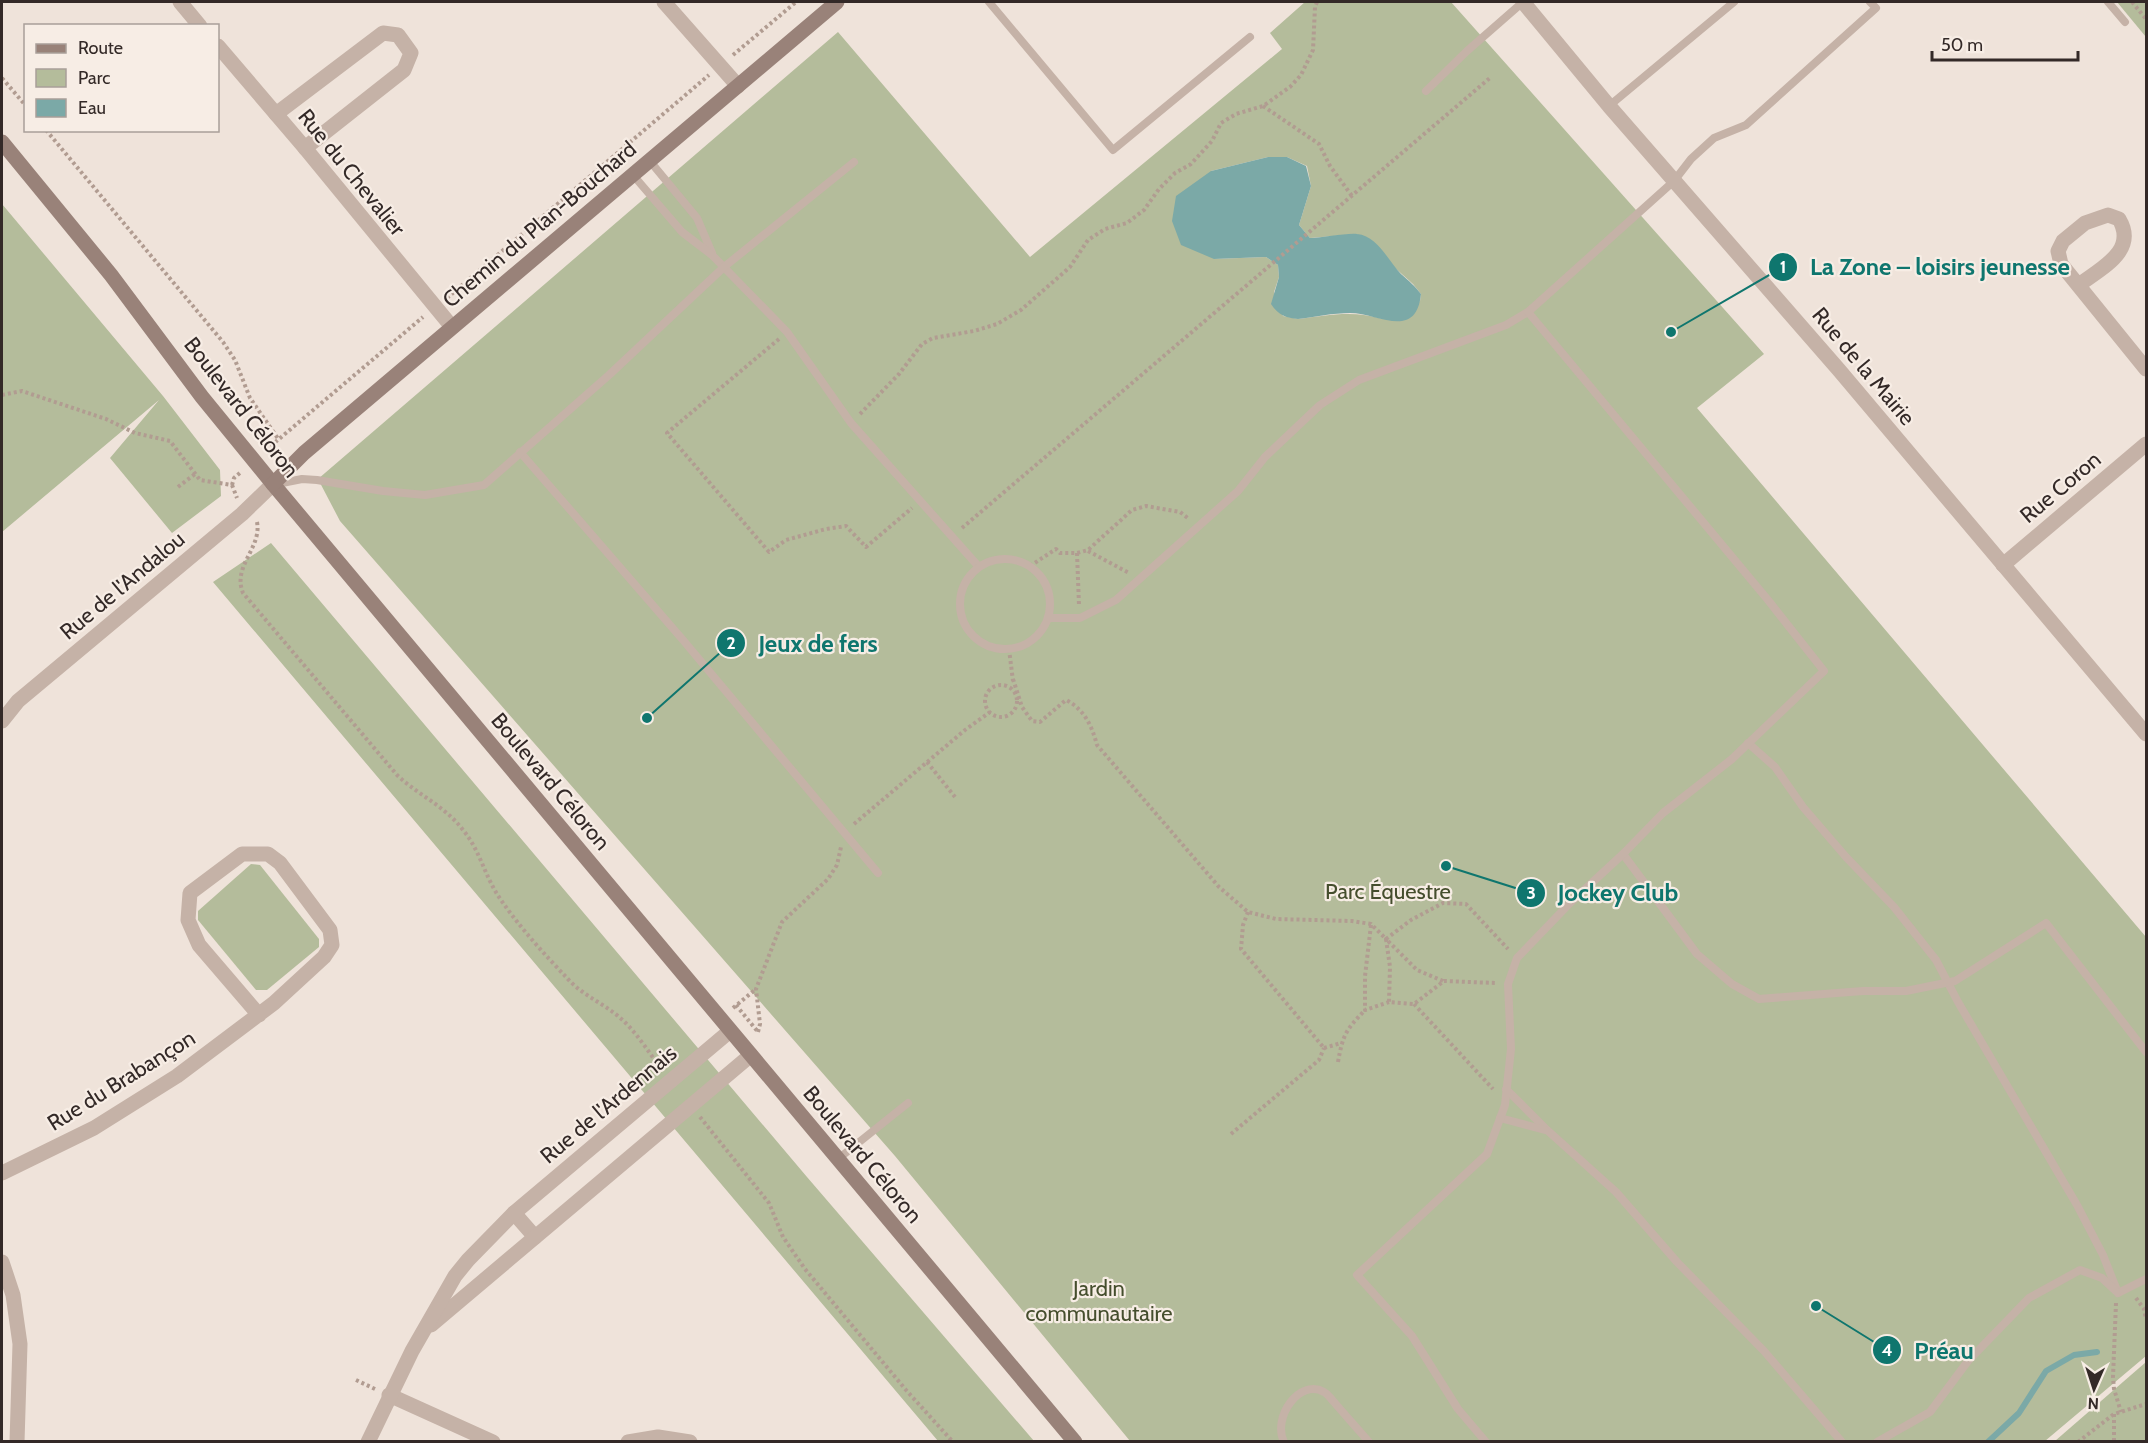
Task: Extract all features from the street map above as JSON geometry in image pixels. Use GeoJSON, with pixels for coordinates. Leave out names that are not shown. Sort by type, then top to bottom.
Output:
{"type":"FeatureCollection","features":[{"type":"Feature","properties":{"kind":"street"},"geometry":{"type":"LineString","coordinates":[[180,2],[198,24]]}},
{"type":"Feature","properties":{"kind":"street"},"geometry":{"type":"LineString","coordinates":[[664,2],[738,86]]}},
{"type":"Feature","properties":{"kind":"street","name":"Chemin du Plan-Bouchard"},"geometry":{"type":"LineString","coordinates":[[273,484],[304,453],[837,2]]}},
{"type":"Feature","properties":{"kind":"street","name":"Rue de la Mairie"},"geometry":{"type":"LineString","coordinates":[[1523,2],[1674,181],[1839,370],[2146,734]]}},
{"type":"Feature","properties":{"kind":"street"},"geometry":{"type":"LineString","coordinates":[[276,114],[383,33],[398,34],[411,53],[404,70],[305,148]]}},
{"type":"Feature","properties":{"kind":"street","name":"Rue du Chevalier"},"geometry":{"type":"LineString","coordinates":[[219,47],[452,327]]}},
{"type":"Feature","properties":{"kind":"street","name":"Boulevard Céloron"},"geometry":{"type":"LineString","coordinates":[[2,142],[111,275],[202,397],[273,484],[1075,1442]]}},
{"type":"Feature","properties":{"kind":"street"},"geometry":{"type":"LineString","coordinates":[[2079,285],[2118,255],[2124,242],[2125,228],[2119,219],[2108,215],[2085,223],[2063,241],[2058,251],[2061,264],[2146,369]]}},
{"type":"Feature","properties":{"kind":"street","name":"Rue Coron"},"geometry":{"type":"LineString","coordinates":[[2003,565],[2146,444]]}},
{"type":"Feature","properties":{"kind":"street","name":"Rue de l'Andalou"},"geometry":{"type":"LineString","coordinates":[[2,721],[18,700],[242,514],[273,484]]}},
{"type":"Feature","properties":{"kind":"street","name":"Rue du Brabançon"},"geometry":{"type":"LineString","coordinates":[[2,1173],[94,1128],[177,1076],[259,1015],[324,957],[332,945],[330,930],[280,863],[268,855],[242,854],[190,893],[188,920],[199,945],[259,1015]]}},
{"type":"Feature","properties":{"kind":"street","name":"Rue de l'Ardennais"},"geometry":{"type":"LineString","coordinates":[[368,1442],[389,1395],[455,1276],[490,1236],[514,1213],[730,1031]]}},
{"type":"Feature","properties":{"kind":"street","name":"Rue de l'Ardennais"},"geometry":{"type":"LineString","coordinates":[[424,1331],[751,1055]]}},
{"type":"Feature","properties":{"kind":"street"},"geometry":{"type":"LineString","coordinates":[[514,1213],[535,1237]]}},
{"type":"Feature","properties":{"kind":"street"},"geometry":{"type":"LineString","coordinates":[[2,1262],[13,1295],[20,1344],[17,1442]]}},
{"type":"Feature","properties":{"kind":"street"},"geometry":{"type":"LineString","coordinates":[[389,1395],[493,1442]]}},
{"type":"Feature","properties":{"kind":"street"},"geometry":{"type":"LineString","coordinates":[[628,1442],[658,1437],[690,1442]]}},
{"type":"Feature","properties":{"kind":"lane"},"geometry":{"type":"LineString","coordinates":[[989,2],[1113,150],[1250,37]]}},
{"type":"Feature","properties":{"kind":"lane"},"geometry":{"type":"LineString","coordinates":[[1425,91],[1523,2]]}},
{"type":"Feature","properties":{"kind":"lane"},"geometry":{"type":"LineString","coordinates":[[1610,106],[1734,2]]}},
{"type":"Feature","properties":{"kind":"lane"},"geometry":{"type":"LineString","coordinates":[[1048,618],[1080,618],[1116,600],[1238,491],[1266,457],[1320,405],[1339,392],[1359,380],[1506,325],[1528,312],[1674,181],[1691,159],[1714,138],[1746,125],[1876,8],[1870,2]]}},
{"type":"Feature","properties":{"kind":"lane"},"geometry":{"type":"LineString","coordinates":[[2108,2],[2125,22]]}},
{"type":"Feature","properties":{"kind":"lane"},"geometry":{"type":"LineString","coordinates":[[649,160],[697,218],[712,255]]}},
{"type":"Feature","properties":{"kind":"lane"},"geometry":{"type":"LineString","coordinates":[[273,484],[302,479],[425,495],[484,485],[609,375],[724,267],[854,162]]}},
{"type":"Feature","properties":{"kind":"lane"},"geometry":{"type":"LineString","coordinates":[[633,175],[682,232],[712,255],[787,332],[851,423],[979,567]]}},
{"type":"Feature","properties":{"kind":"lane"},"geometry":{"type":"LineString","coordinates":[[1486,1442],[1458,1409],[1412,1336],[1357,1275],[1487,1154],[1505,1101],[1511,1049],[1508,984],[1518,958],[1570,903],[1663,813],[1732,759],[1824,671],[1768,600],[1528,312]]}},
{"type":"Feature","properties":{"kind":"lane"},"geometry":{"type":"LineString","coordinates":[[520,452],[683,640],[878,873]]}},
{"type":"Feature","properties":{"kind":"lane"},"geometry":{"type":"LineString","coordinates":[[1004,559],[1030,566],[1041,576],[1048,589],[1050,603],[1048,618],[1042,630],[1022,646],[1009,649],[994,648],[981,642],[970,632],[963,619],[960,605],[962,590],[969,577],[979,567],[991,561],[1004,559]]}},
{"type":"Feature","properties":{"kind":"lane"},"geometry":{"type":"LineString","coordinates":[[1748,743],[1775,767],[1803,807],[1846,857],[1894,907],[1936,960],[2077,1205],[2103,1255],[2118,1293]]}},
{"type":"Feature","properties":{"kind":"lane"},"geometry":{"type":"LineString","coordinates":[[1623,854],[1697,954],[1732,984],[1760,999],[1863,991],[1906,991],[1954,981],[2046,923],[2146,1052]]}},
{"type":"Feature","properties":{"kind":"lane"},"geometry":{"type":"LineString","coordinates":[[1506,1089],[1547,1130],[1616,1192],[1677,1262],[1764,1351],[1842,1442]]}},
{"type":"Feature","properties":{"kind":"lane"},"geometry":{"type":"LineString","coordinates":[[838,1159],[908,1103]]}},
{"type":"Feature","properties":{"kind":"lane"},"geometry":{"type":"LineString","coordinates":[[1500,1118],[1547,1130]]}},
{"type":"Feature","properties":{"kind":"lane"},"geometry":{"type":"LineString","coordinates":[[1876,1442],[1930,1412],[1968,1361],[2029,1298],[2079,1270],[2102,1278],[2118,1293]]}},
{"type":"Feature","properties":{"kind":"lane"},"geometry":{"type":"LineString","coordinates":[[2118,1293],[2146,1279]]}},
{"type":"Feature","properties":{"kind":"lane"},"geometry":{"type":"LineString","coordinates":[[1284,1442],[1280,1434],[1283,1413],[1293,1399],[1310,1389],[1324,1392],[1369,1442]]}},
{"type":"Feature","properties":{"kind":"path"},"geometry":{"type":"LineString","coordinates":[[735,53],[796,2]]}},
{"type":"Feature","properties":{"kind":"path"},"geometry":{"type":"LineString","coordinates":[[851,423],[899,374],[922,344],[933,338],[974,331],[997,324],[1021,310],[1070,267],[1088,240],[1106,229],[1127,223],[1143,210],[1175,173],[1191,164],[1212,141],[1221,123],[1236,114],[1263,106],[1290,87],[1301,75],[1312,50],[1317,2]]}},
{"type":"Feature","properties":{"kind":"path"},"geometry":{"type":"LineString","coordinates":[[2132,2],[2146,19]]}},
{"type":"Feature","properties":{"kind":"path"},"geometry":{"type":"LineString","coordinates":[[952,537],[1491,77]]}},
{"type":"Feature","properties":{"kind":"path"},"geometry":{"type":"LineString","coordinates":[[2,78],[24,104]]}},
{"type":"Feature","properties":{"kind":"path","name":"Chemin du Plan-Bouchard"},"geometry":{"type":"LineString","coordinates":[[451,295],[704,80]]}},
{"type":"Feature","properties":{"kind":"path"},"geometry":{"type":"LineString","coordinates":[[1263,106],[1319,144],[1330,165],[1352,196]]}},
{"type":"Feature","properties":{"kind":"path","name":"Boulevard Céloron"},"geometry":{"type":"LineString","coordinates":[[48,132],[223,342],[235,360],[254,404],[279,440]]}},
{"type":"Feature","properties":{"kind":"path","name":"Chemin du Plan-Bouchard"},"geometry":{"type":"LineString","coordinates":[[272,445],[419,320]]}},
{"type":"Feature","properties":{"kind":"path"},"geometry":{"type":"LineString","coordinates":[[787,332],[667,433],[769,552],[786,540],[846,526],[866,547],[919,502]]}},
{"type":"Feature","properties":{"kind":"path"},"geometry":{"type":"LineString","coordinates":[[2,395],[22,391],[106,419],[135,433],[170,441],[200,480],[232,484]]}},
{"type":"Feature","properties":{"kind":"path"},"geometry":{"type":"LineString","coordinates":[[178,487],[195,474]]}},
{"type":"Feature","properties":{"kind":"path"},"geometry":{"type":"LineString","coordinates":[[232,484],[239,474]]}},
{"type":"Feature","properties":{"kind":"path"},"geometry":{"type":"LineString","coordinates":[[232,484],[237,498]]}},
{"type":"Feature","properties":{"kind":"path"},"geometry":{"type":"LineString","coordinates":[[1030,566],[1056,549],[1060,553],[1077,554],[1088,550],[1132,510],[1146,506],[1180,512],[1200,526]]}},
{"type":"Feature","properties":{"kind":"path"},"geometry":{"type":"LineString","coordinates":[[257,521],[257,536],[240,578],[243,594],[397,775],[414,790],[443,809],[464,830],[477,850],[504,904],[567,979],[579,991],[623,1020],[660,1067]]}},
{"type":"Feature","properties":{"kind":"path"},"geometry":{"type":"LineString","coordinates":[[1088,550],[1140,579]]}},
{"type":"Feature","properties":{"kind":"path"},"geometry":{"type":"LineString","coordinates":[[1077,554],[1080,618]]}},
{"type":"Feature","properties":{"kind":"path"},"geometry":{"type":"LineString","coordinates":[[1009,649],[1013,691],[1017,702],[1008,715],[999,717],[988,710],[985,700],[990,689],[1003,685],[1013,691]]}},
{"type":"Feature","properties":{"kind":"path"},"geometry":{"type":"LineString","coordinates":[[1013,679],[1022,707],[1032,721],[1041,722],[1066,700],[1073,703],[1089,723],[1097,745],[1219,888],[1248,912],[1276,919],[1352,921],[1371,924],[1417,970],[1444,981],[1508,984]]}},
{"type":"Feature","properties":{"kind":"path"},"geometry":{"type":"LineString","coordinates":[[927,762],[955,797]]}},
{"type":"Feature","properties":{"kind":"path"},"geometry":{"type":"LineString","coordinates":[[1386,939],[1411,920],[1443,903],[1466,904],[1518,958]]}},
{"type":"Feature","properties":{"kind":"path"},"geometry":{"type":"LineString","coordinates":[[1248,912],[1241,949],[1324,1048]]}},
{"type":"Feature","properties":{"kind":"path"},"geometry":{"type":"LineString","coordinates":[[1365,1010],[1365,976],[1371,924]]}},
{"type":"Feature","properties":{"kind":"path"},"geometry":{"type":"LineString","coordinates":[[1386,939],[1390,968],[1389,1002]]}},
{"type":"Feature","properties":{"kind":"path"},"geometry":{"type":"LineString","coordinates":[[1338,1062],[1341,1043],[1347,1029],[1365,1010],[1389,1002],[1414,1004],[1444,981]]}},
{"type":"Feature","properties":{"kind":"path"},"geometry":{"type":"LineString","coordinates":[[756,989],[760,1024],[758,1032],[735,1006],[756,989]]}},
{"type":"Feature","properties":{"kind":"path"},"geometry":{"type":"LineString","coordinates":[[1414,1004],[1505,1101]]}},
{"type":"Feature","properties":{"kind":"path"},"geometry":{"type":"LineString","coordinates":[[1324,1048],[1341,1043]]}},
{"type":"Feature","properties":{"kind":"path"},"geometry":{"type":"LineString","coordinates":[[1231,1134],[1319,1060],[1324,1048]]}},
{"type":"Feature","properties":{"kind":"path"},"geometry":{"type":"LineString","coordinates":[[697,1114],[769,1203],[783,1237],[805,1269],[927,1416],[953,1442]]}},
{"type":"Feature","properties":{"kind":"path"},"geometry":{"type":"LineString","coordinates":[[2128,1288],[2144,1309],[2146,1319]]}},
{"type":"Feature","properties":{"kind":"path"},"geometry":{"type":"LineString","coordinates":[[2118,1293],[2113,1377],[2121,1412]]}},
{"type":"Feature","properties":{"kind":"path"},"geometry":{"type":"LineString","coordinates":[[2078,1442],[2114,1414],[2146,1404]]}},
{"type":"Feature","properties":{"kind":"path"},"geometry":{"type":"LineString","coordinates":[[2114,1414],[2114,1442]]}},
{"type":"Feature","properties":{"kind":"green space","name":"Parc Équestre"},"geometry":{"type":"Polygon","coordinates":[[[1305,2],[1451,2],[1764,354],[1697,408],[2146,937],[2146,1356],[2045,1441],[1130,1441],[895,1156],[340,521],[318,479],[838,32],[1030,257],[1282,49],[1270,33],[1305,2]],[[1268,157],[1211,171],[1214,259],[1266,257],[1278,265],[1279,277],[1274,292],[1283,316],[1298,319],[1351,314],[1383,319],[1420,301],[1421,294],[1413,284],[1357,234],[1310,238],[1299,225],[1311,186],[1307,166],[1287,157],[1268,157]]]}},
{"type":"Feature","properties":{"kind":"green space"},"geometry":{"type":"Polygon","coordinates":[[[2117,2],[2146,2],[2146,37],[2117,2]]]}},
{"type":"Feature","properties":{"kind":"green space"},"geometry":{"type":"Polygon","coordinates":[[[2,204],[163,396],[220,470],[221,496],[172,533],[110,458],[159,400],[2,532],[2,204]]]}},
{"type":"Feature","properties":{"kind":"green space"},"geometry":{"type":"Polygon","coordinates":[[[271,543],[807,1177],[1034,1441],[938,1441],[213,582],[271,543]]]}},
{"type":"Feature","properties":{"kind":"green space"},"geometry":{"type":"Polygon","coordinates":[[[251,864],[260,865],[319,939],[319,947],[267,990],[256,990],[198,920],[198,911],[251,864]]]}},
{"type":"Feature","properties":{"kind":"green space"},"geometry":{"type":"Polygon","coordinates":[[[2146,1362],[2146,1441],[2055,1441],[2146,1362]]]}},
{"type":"Feature","properties":{"kind":"water"},"geometry":{"type":"Polygon","coordinates":[[[1268,157],[1287,157],[1306,166],[1311,186],[1299,225],[1310,238],[1357,234],[1371,239],[1421,294],[1418,308],[1412,317],[1404,321],[1394,321],[1350,313],[1298,319],[1286,317],[1276,311],[1271,304],[1279,277],[1278,265],[1266,257],[1214,259],[1181,245],[1172,221],[1176,196],[1211,171],[1268,157]]]}},
{"type":"Feature","properties":{"kind":"waterway"},"geometry":{"type":"LineString","coordinates":[[1988,1442],[2019,1413],[2046,1371],[2074,1355],[2097,1352]]}},
{"type":"Feature","properties":{"kind":"place","name":"La Zone – loisirs jeunesse"},"geometry":{"type":"Point","coordinates":[1671,332]}},
{"type":"Feature","properties":{"kind":"place","name":"Jeux de fers"},"geometry":{"type":"Point","coordinates":[647,718]}},
{"type":"Feature","properties":{"kind":"place","name":"Jockey Club"},"geometry":{"type":"Point","coordinates":[1446,866]}},
{"type":"Feature","properties":{"kind":"place","name":"Préau"},"geometry":{"type":"Point","coordinates":[1816,1306]}},
{"type":"Feature","properties":{"kind":"park label","name":"Jardin communautaire"},"geometry":{"type":"Point","coordinates":[1099,1300]}}]}
